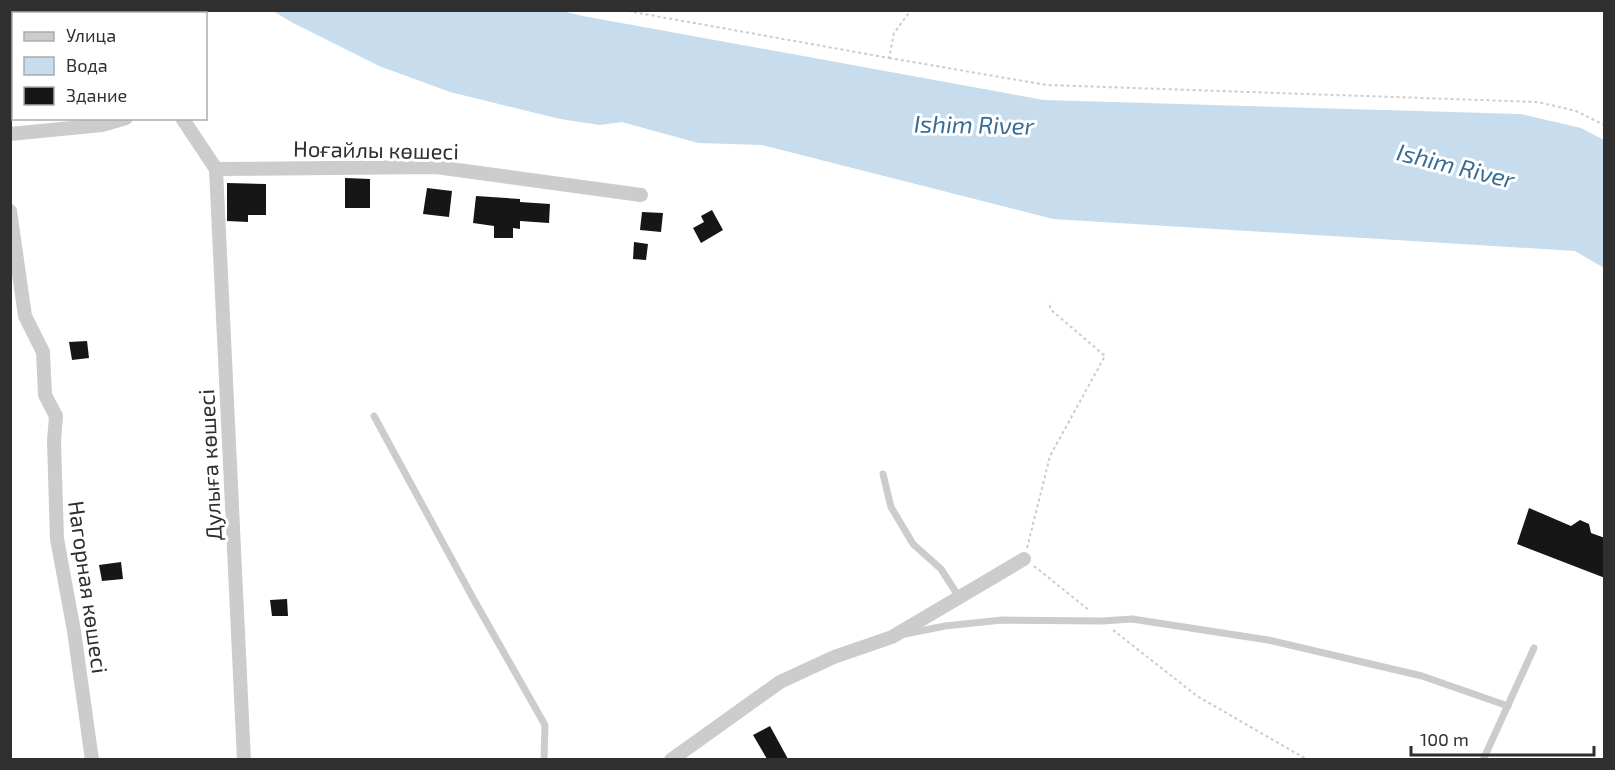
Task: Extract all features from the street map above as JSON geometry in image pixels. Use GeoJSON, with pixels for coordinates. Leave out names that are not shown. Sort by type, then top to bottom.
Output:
{"type":"FeatureCollection","features":[{"type":"Feature","properties":{"kind":"street"},"geometry":{"type":"LineString","coordinates":[[10,134],[102,125],[119,120]]}},
{"type":"Feature","properties":{"kind":"street"},"geometry":{"type":"LineString","coordinates":[[183,120],[216,169]]}},
{"type":"Feature","properties":{"kind":"street","name":"Ноғайлы көшесі"},"geometry":{"type":"LineString","coordinates":[[216,169],[436,167],[640,195]]}},
{"type":"Feature","properties":{"kind":"street","name":"Дулыға көшесі"},"geometry":{"type":"LineString","coordinates":[[216,169],[244,759]]}},
{"type":"Feature","properties":{"kind":"street","name":"Нагорная көшесі"},"geometry":{"type":"LineString","coordinates":[[10,211],[26,316],[43,352],[45,395],[56,416],[54,441],[57,539],[74,631],[92,759]]}},
{"type":"Feature","properties":{"kind":"street"},"geometry":{"type":"LineString","coordinates":[[676,758],[780,682],[834,657],[892,637],[1024,559]]}},
{"type":"Feature","properties":{"kind":"lane"},"geometry":{"type":"LineString","coordinates":[[374,416],[545,725],[544,759]]}},
{"type":"Feature","properties":{"kind":"lane"},"geometry":{"type":"LineString","coordinates":[[883,474],[891,507],[913,544],[941,569],[959,597]]}},
{"type":"Feature","properties":{"kind":"lane"},"geometry":{"type":"LineString","coordinates":[[892,637],[945,626],[1002,620],[1132,619],[1268,640],[1422,676],[1508,706]]}},
{"type":"Feature","properties":{"kind":"lane"},"geometry":{"type":"LineString","coordinates":[[1483,759],[1534,648]]}},
{"type":"Feature","properties":{"kind":"path"},"geometry":{"type":"LineString","coordinates":[[622,10],[1047,85],[1538,102],[1576,111],[1605,125]]}},
{"type":"Feature","properties":{"kind":"path"},"geometry":{"type":"LineString","coordinates":[[889,58],[894,33],[911,10]]}},
{"type":"Feature","properties":{"kind":"path"},"geometry":{"type":"LineString","coordinates":[[1050,302],[1050,309],[1105,356],[1050,456],[1024,559],[1197,696],[1308,759]]}},
{"type":"Feature","properties":{"kind":"water","name":"Ishim River"},"geometry":{"type":"Polygon","coordinates":[[[273,11],[562,11],[1044,100],[1521,114],[1581,128],[1604,140],[1604,268],[1575,251],[1053,219],[762,145],[698,143],[622,122],[600,125],[560,119],[450,92],[379,66],[273,11]]]}},
{"type":"Feature","properties":{"kind":"building"},"geometry":{"type":"Polygon","coordinates":[[[345,178],[370,179],[370,208],[345,208],[345,178]]]}},
{"type":"Feature","properties":{"kind":"building"},"geometry":{"type":"Polygon","coordinates":[[[227,183],[266,184],[266,215],[248,215],[248,222],[227,221],[227,183]]]}},
{"type":"Feature","properties":{"kind":"building"},"geometry":{"type":"Polygon","coordinates":[[[427,188],[452,191],[449,217],[423,214],[427,188]]]}},
{"type":"Feature","properties":{"kind":"building"},"geometry":{"type":"Polygon","coordinates":[[[476,196],[550,204],[549,223],[520,221],[520,229],[513,228],[513,238],[494,238],[494,226],[473,223],[476,196]]]}},
{"type":"Feature","properties":{"kind":"building"},"geometry":{"type":"Polygon","coordinates":[[[712,210],[723,230],[701,243],[693,228],[704,222],[701,216],[712,210]]]}},
{"type":"Feature","properties":{"kind":"building"},"geometry":{"type":"Polygon","coordinates":[[[642,212],[663,213],[661,232],[640,230],[642,212]]]}},
{"type":"Feature","properties":{"kind":"building"},"geometry":{"type":"Polygon","coordinates":[[[634,242],[648,244],[646,260],[633,259],[634,242]]]}},
{"type":"Feature","properties":{"kind":"building"},"geometry":{"type":"Polygon","coordinates":[[[87,341],[89,358],[72,360],[69,342],[87,341]]]}},
{"type":"Feature","properties":{"kind":"building"},"geometry":{"type":"Polygon","coordinates":[[[1529,508],[1571,526],[1580,520],[1589,524],[1591,533],[1605,538],[1605,578],[1517,544],[1529,508]]]}},
{"type":"Feature","properties":{"kind":"building"},"geometry":{"type":"Polygon","coordinates":[[[121,562],[123,579],[102,581],[99,565],[121,562]]]}},
{"type":"Feature","properties":{"kind":"building"},"geometry":{"type":"Polygon","coordinates":[[[287,599],[288,616],[272,616],[270,600],[287,599]]]}},
{"type":"Feature","properties":{"kind":"building"},"geometry":{"type":"Polygon","coordinates":[[[770,726],[788,759],[767,759],[753,735],[770,726]]]}}]}
